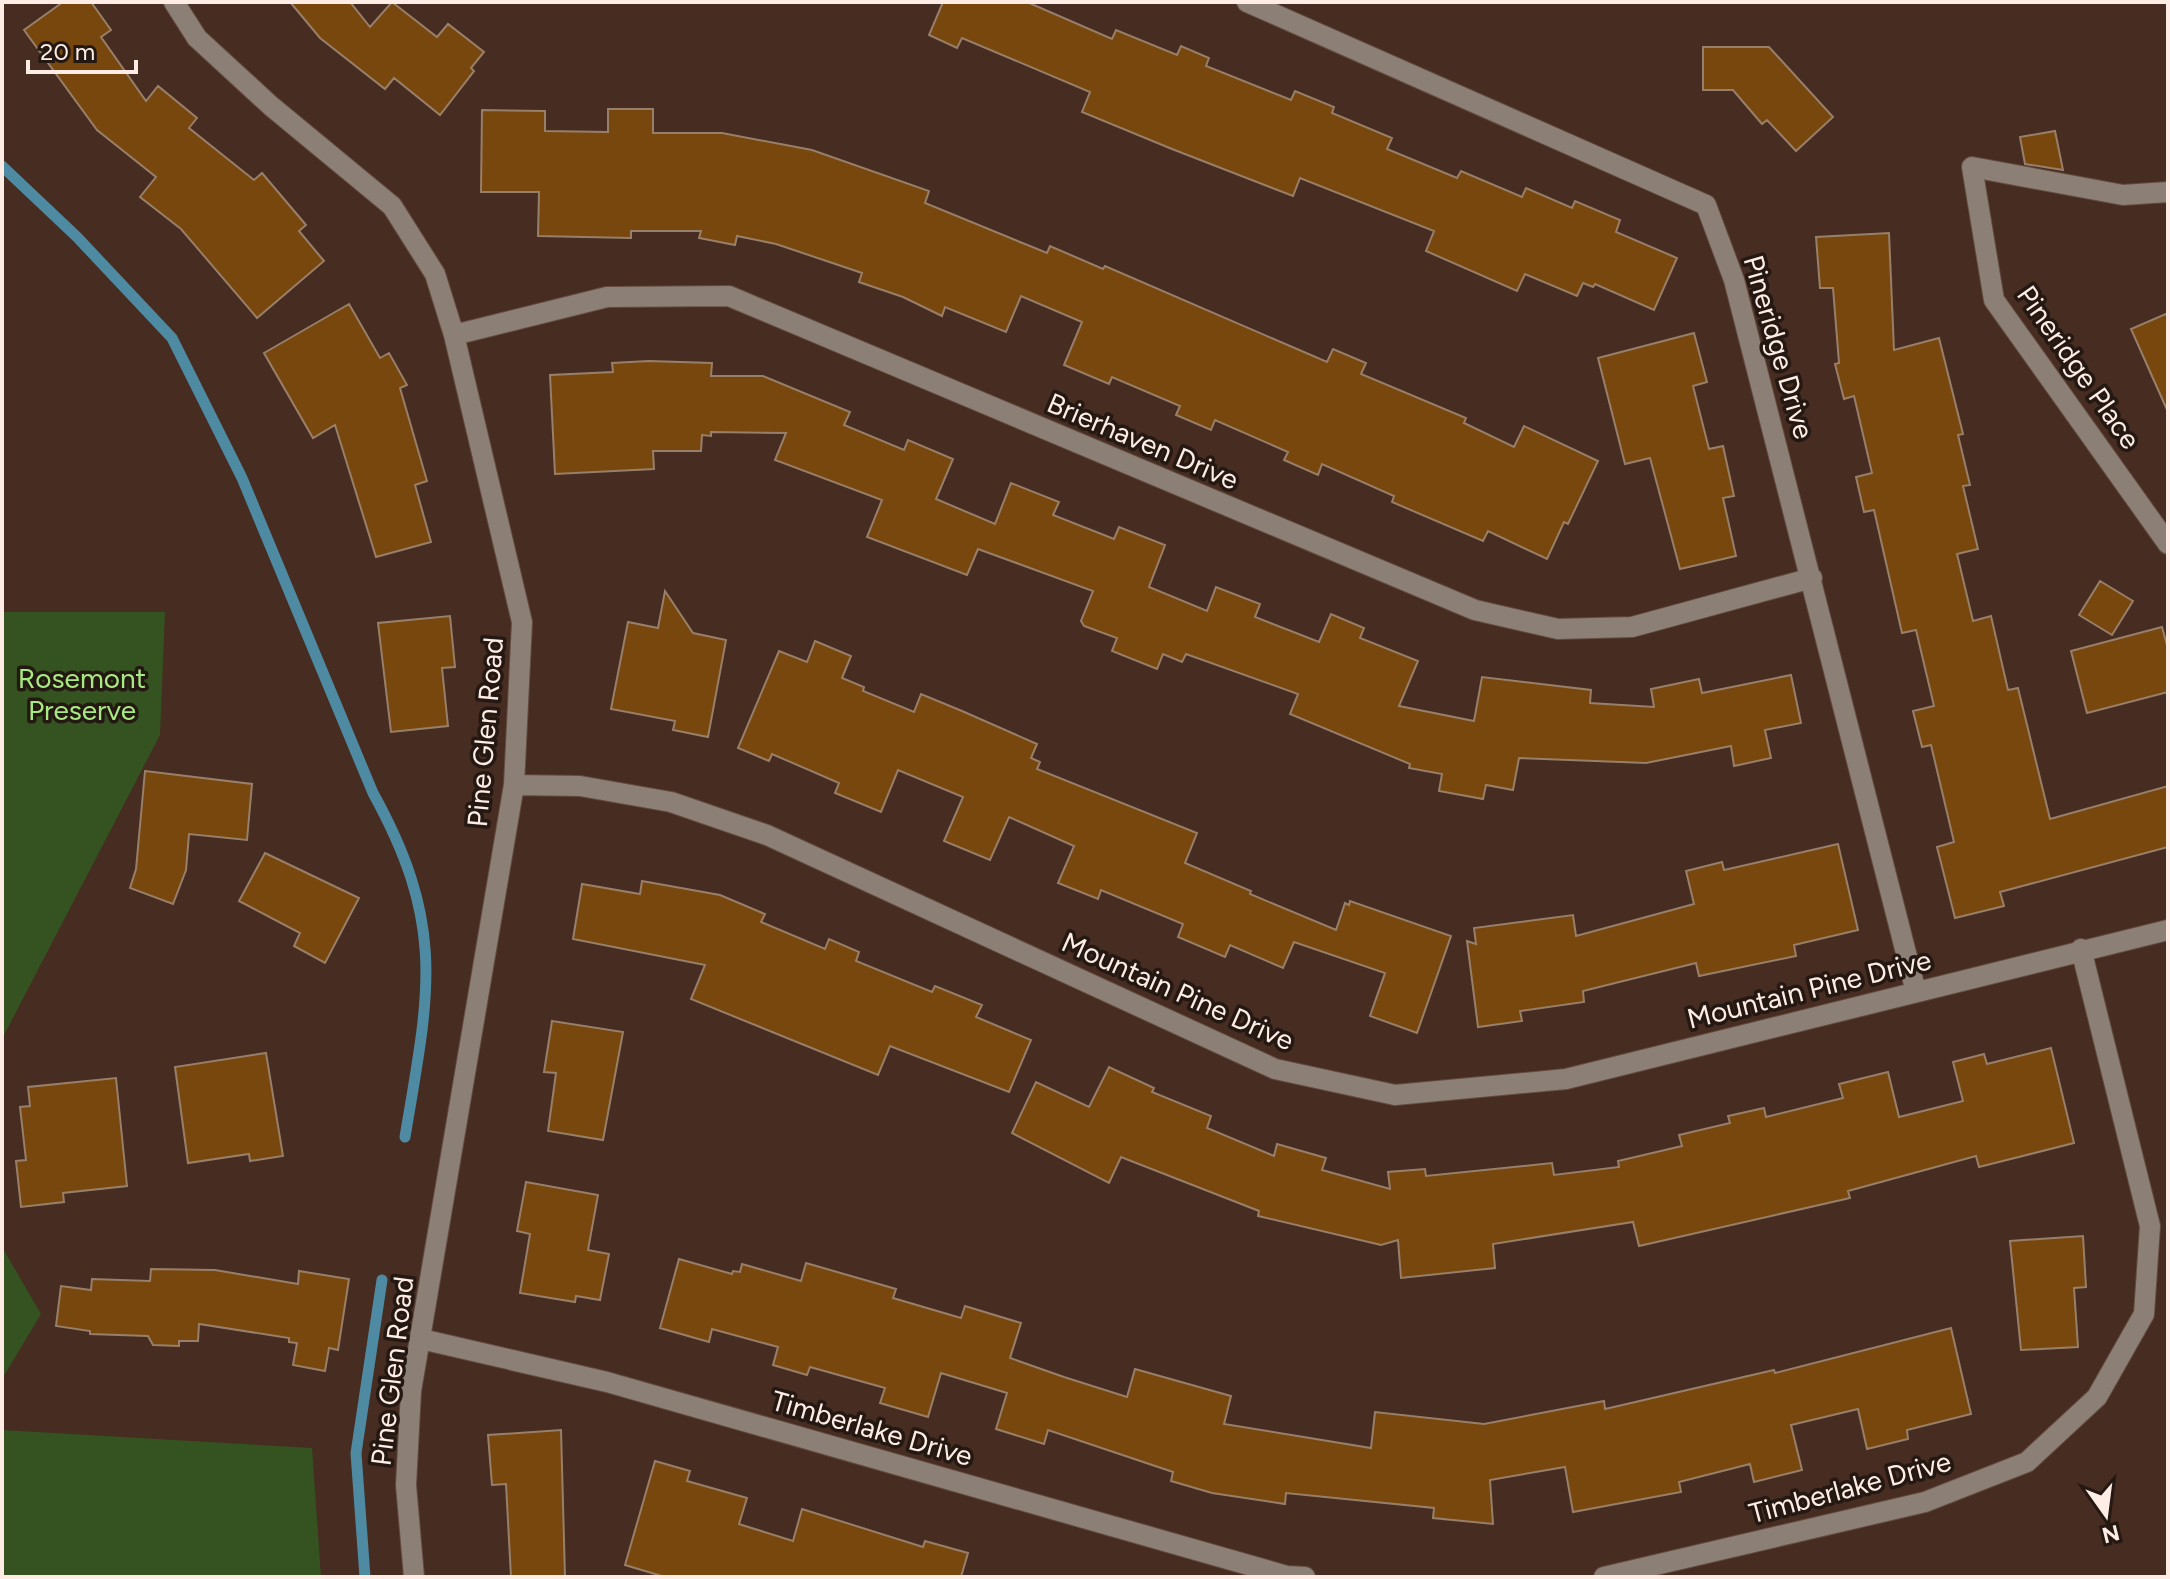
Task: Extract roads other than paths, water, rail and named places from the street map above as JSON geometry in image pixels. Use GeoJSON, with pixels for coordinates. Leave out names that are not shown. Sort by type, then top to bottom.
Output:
{"type":"FeatureCollection","features":[{"type":"Feature","properties":{"kind":"street","name":"Pine Glen Road"},"geometry":{"type":"LineString","coordinates":[[174,2],[197,38],[271,106],[392,206],[435,274],[454,335],[522,622],[514,785],[407,1437],[407,1498],[414,1577]]}},
{"type":"Feature","properties":{"kind":"street","name":"Pineridge Drive"},"geometry":{"type":"LineString","coordinates":[[1247,2],[1706,205],[1734,280],[1916,992]]}},
{"type":"Feature","properties":{"kind":"street","name":"Pineridge Place"},"geometry":{"type":"LineString","coordinates":[[2168,192],[2123,195],[1972,167],[1994,300],[2168,544]]}},
{"type":"Feature","properties":{"kind":"street","name":"Brierhaven Drive"},"geometry":{"type":"LineString","coordinates":[[454,335],[607,297],[729,296],[1475,610],[1558,629],[1632,627],[1812,578]]}},
{"type":"Feature","properties":{"kind":"street","name":"Mountain Pine Drive"},"geometry":{"type":"LineString","coordinates":[[514,785],[580,786],[671,802],[767,835],[1275,1069],[1395,1095],[1566,1079],[2081,949],[2168,930]]}},
{"type":"Feature","properties":{"kind":"street","name":"Timberlake Drive"},"geometry":{"type":"LineString","coordinates":[[1604,1577],[1925,1502],[2027,1462],[2097,1397],[2144,1314],[2150,1226],[2081,949]]}},
{"type":"Feature","properties":{"kind":"street","name":"Timberlake Drive"},"geometry":{"type":"LineString","coordinates":[[421,1339],[607,1382],[1287,1576],[1305,1577]]}},
{"type":"Feature","properties":{"kind":"waterway"},"geometry":{"type":"LineString","coordinates":[[2,166],[77,237],[172,338],[242,478],[373,793],[397,840],[413,883],[426,961],[421,1041],[405,1137]]}},
{"type":"Feature","properties":{"kind":"waterway"},"geometry":{"type":"LineString","coordinates":[[365,1577],[356,1453],[382,1280]]}},
{"type":"Feature","properties":{"kind":"park label","name":"Rosemont Preserve"},"geometry":{"type":"Point","coordinates":[82,694]}}]}
